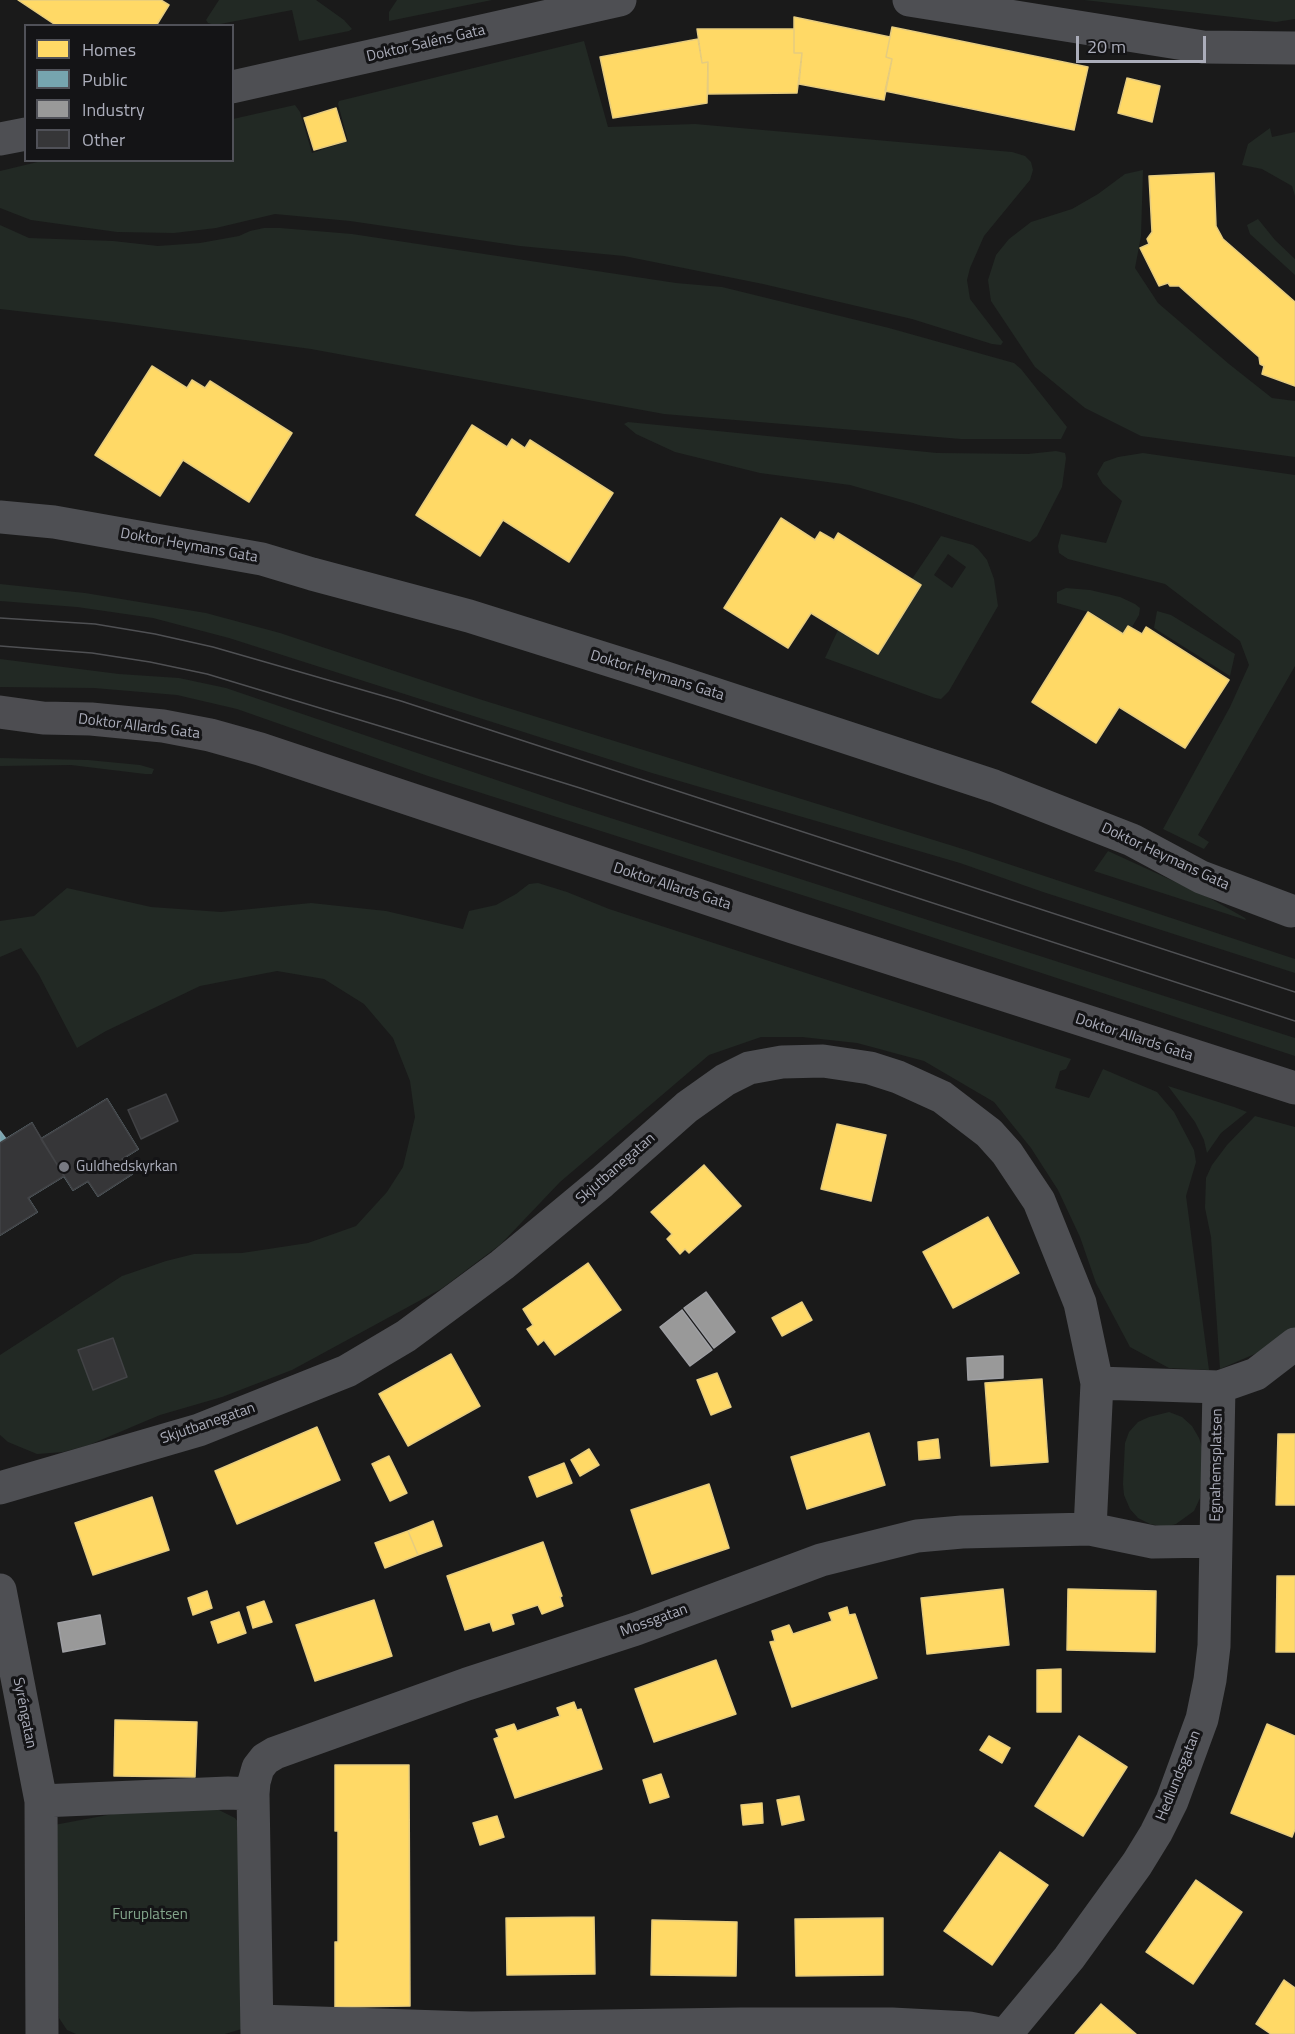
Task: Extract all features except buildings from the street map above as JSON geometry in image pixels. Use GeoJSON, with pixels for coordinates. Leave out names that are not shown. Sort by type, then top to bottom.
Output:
{"type":"FeatureCollection","features":[{"type":"Feature","properties":{"kind":"street","name":"Doktor Saléns Gata"},"geometry":{"type":"LineString","coordinates":[[234,87],[620,0]]}},
{"type":"Feature","properties":{"kind":"street"},"geometry":{"type":"LineString","coordinates":[[909,0],[1203,47],[1295,48]]}},
{"type":"Feature","properties":{"kind":"street"},"geometry":{"type":"LineString","coordinates":[[0,139],[24,134]]}},
{"type":"Feature","properties":{"kind":"street","name":"Doktor Heymans Gata"},"geometry":{"type":"LineString","coordinates":[[0,517],[54,522],[262,559],[469,616],[994,786],[1132,840],[1202,877],[1291,911]]}},
{"type":"Feature","properties":{"kind":"street","name":"Doktor Allards Gata"},"geometry":{"type":"LineString","coordinates":[[0,712],[43,718],[91,719],[162,726],[210,735],[260,749],[859,948],[1295,1088]]}},
{"type":"Feature","properties":{"kind":"street","name":"Doktor Allards Gata"},"geometry":{"type":"LineString","coordinates":[[0,725],[43,718]]}},
{"type":"Feature","properties":{"kind":"street","name":"Skjutbanegatan"},"geometry":{"type":"LineString","coordinates":[[0,1488],[199,1430],[346,1371],[406,1336],[493,1272],[602,1182],[687,1107],[725,1080],[749,1068],[782,1062],[823,1061],[870,1068],[898,1077],[942,1097],[989,1132],[1007,1153],[1039,1201],[1080,1303],[1097,1383]]}},
{"type":"Feature","properties":{"kind":"street"},"geometry":{"type":"LineString","coordinates":[[1219,1387],[1256,1374],[1295,1344]]}},
{"type":"Feature","properties":{"kind":"street"},"geometry":{"type":"LineString","coordinates":[[1090,1529],[1097,1383]]}},
{"type":"Feature","properties":{"kind":"street","name":"Egnahemsplatsen"},"geometry":{"type":"LineString","coordinates":[[1090,1529],[1153,1542],[1216,1542],[1219,1387],[1097,1383]]}},
{"type":"Feature","properties":{"kind":"street","name":"Mossgatan"},"geometry":{"type":"LineString","coordinates":[[253,1794],[258,1768],[275,1754],[467,1684],[636,1629],[821,1560],[917,1536],[962,1532],[1090,1529]]}},
{"type":"Feature","properties":{"kind":"street","name":"Hedlundsgatan"},"geometry":{"type":"LineString","coordinates":[[1006,2034],[1069,1958],[1137,1864],[1172,1801],[1202,1719],[1210,1680],[1214,1646],[1216,1542]]}},
{"type":"Feature","properties":{"kind":"street","name":"Syréngatan"},"geometry":{"type":"LineString","coordinates":[[0,1590],[41,1801]]}},
{"type":"Feature","properties":{"kind":"street"},"geometry":{"type":"LineString","coordinates":[[42,2034],[41,1801],[253,1794],[257,2027],[471,2028],[892,2024],[969,2028],[1000,2034]]}},
{"type":"Feature","properties":{"kind":"green space"},"geometry":{"type":"Polygon","coordinates":[[[219,0],[316,0],[344,20],[352,29],[299,41],[292,10],[220,24],[212,24],[206,20],[219,0]]]}},
{"type":"Feature","properties":{"kind":"green space"},"geometry":{"type":"Polygon","coordinates":[[[397,0],[492,0],[389,21],[389,12],[397,0]]]}},
{"type":"Feature","properties":{"kind":"green space"},"geometry":{"type":"Polygon","coordinates":[[[1084,0],[1295,0],[1295,19],[1276,22],[1084,0]]]}},
{"type":"Feature","properties":{"kind":"green space"},"geometry":{"type":"Polygon","coordinates":[[[584,41],[608,127],[695,124],[1012,152],[1025,156],[1031,162],[1033,170],[1030,180],[984,236],[967,280],[970,299],[1003,342],[1001,345],[992,344],[912,319],[763,284],[624,256],[520,246],[350,221],[275,214],[216,228],[174,233],[117,232],[31,220],[0,208],[0,171],[38,162],[234,162],[234,119],[295,105],[300,112],[312,153],[348,141],[339,101],[584,41]]]}},
{"type":"Feature","properties":{"kind":"green space"},"geometry":{"type":"Polygon","coordinates":[[[1270,128],[1272,137],[1295,132],[1295,196],[1292,186],[1262,169],[1242,165],[1248,144],[1270,128]]]}},
{"type":"Feature","properties":{"kind":"green space"},"geometry":{"type":"Polygon","coordinates":[[[1143,170],[1141,236],[1135,268],[1158,303],[1229,364],[1272,398],[1295,401],[1295,457],[1141,436],[1085,408],[1035,367],[991,301],[988,280],[996,255],[1009,239],[1031,222],[1072,209],[1098,194],[1125,174],[1143,170]]]}},
{"type":"Feature","properties":{"kind":"green space"},"geometry":{"type":"Polygon","coordinates":[[[1258,219],[1295,259],[1295,275],[1250,234],[1247,225],[1258,219]]]}},
{"type":"Feature","properties":{"kind":"green space"},"geometry":{"type":"Polygon","coordinates":[[[0,225],[29,238],[113,241],[158,246],[200,243],[239,236],[264,228],[352,234],[676,283],[722,287],[889,328],[1014,363],[1067,427],[1061,439],[961,439],[664,414],[311,349],[0,309],[0,225]]]}},
{"type":"Feature","properties":{"kind":"green space"},"geometry":{"type":"Polygon","coordinates":[[[628,422],[937,453],[1028,454],[1056,451],[1065,453],[1066,458],[1062,487],[1037,536],[1030,542],[913,503],[850,485],[760,473],[675,452],[636,434],[624,424],[628,422]]]}},
{"type":"Feature","properties":{"kind":"green space"},"geometry":{"type":"Polygon","coordinates":[[[1143,453],[1295,475],[1295,666],[1198,835],[1209,842],[1204,849],[1163,829],[1230,707],[1249,665],[1240,641],[1165,584],[1068,559],[1059,553],[1061,534],[1106,543],[1122,501],[1103,484],[1097,474],[1104,462],[1143,453]]]}},
{"type":"Feature","properties":{"kind":"green space"},"geometry":{"type":"Polygon","coordinates":[[[941,536],[973,545],[978,549],[987,560],[994,579],[998,606],[949,691],[941,699],[825,658],[838,630],[878,654],[921,585],[912,579],[941,536]],[[948,554],[934,575],[952,588],[966,567],[948,554]]]}},
{"type":"Feature","properties":{"kind":"green space"},"geometry":{"type":"Polygon","coordinates":[[[0,584],[85,593],[206,613],[280,633],[479,699],[966,850],[1295,959],[1295,973],[960,863],[652,773],[229,638],[153,618],[77,607],[0,601],[0,584]]]}},
{"type":"Feature","properties":{"kind":"green space"},"geometry":{"type":"Polygon","coordinates":[[[1066,588],[1090,590],[1120,597],[1140,608],[1139,615],[1132,627],[1128,625],[1123,633],[1089,611],[1057,603],[1057,592],[1066,588]]]}},
{"type":"Feature","properties":{"kind":"green space"},"geometry":{"type":"Polygon","coordinates":[[[1157,611],[1171,615],[1235,654],[1230,676],[1154,628],[1157,611]]]}},
{"type":"Feature","properties":{"kind":"green space"},"geometry":{"type":"Polygon","coordinates":[[[0,659],[119,674],[179,678],[226,688],[567,804],[1295,1038],[1295,1056],[846,909],[428,776],[237,709],[177,695],[94,688],[0,687],[0,659]]]}},
{"type":"Feature","properties":{"kind":"green space"},"geometry":{"type":"Polygon","coordinates":[[[0,758],[88,760],[140,765],[154,769],[152,774],[145,774],[71,765],[0,766],[0,758]]]}},
{"type":"Feature","properties":{"kind":"green space"},"geometry":{"type":"Polygon","coordinates":[[[1108,851],[1206,896],[1246,920],[1094,871],[1108,851]]]}},
{"type":"Feature","properties":{"kind":"green space"},"geometry":{"type":"Polygon","coordinates":[[[538,883],[609,909],[1071,1059],[1066,1069],[1060,1071],[1055,1088],[1089,1098],[1103,1069],[1157,1092],[1174,1112],[1194,1150],[1196,1162],[1186,1196],[1209,1370],[1169,1368],[1130,1347],[1096,1283],[1080,1237],[1058,1190],[1031,1148],[994,1102],[924,1061],[857,1043],[802,1037],[761,1037],[709,1055],[560,1182],[501,1244],[441,1289],[292,1370],[222,1397],[160,1415],[89,1445],[63,1452],[37,1454],[8,1442],[0,1435],[0,1355],[122,1276],[194,1254],[242,1253],[308,1243],[356,1226],[387,1192],[403,1167],[415,1117],[410,1081],[393,1038],[364,1004],[324,979],[277,971],[200,986],[106,1031],[77,1048],[39,975],[21,948],[0,957],[0,921],[34,916],[67,888],[151,907],[221,912],[311,903],[386,911],[463,929],[469,911],[496,905],[529,884],[538,883]]]}},
{"type":"Feature","properties":{"kind":"green space"},"geometry":{"type":"Polygon","coordinates":[[[1168,1086],[1247,1112],[1221,1133],[1207,1153],[1204,1140],[1195,1122],[1168,1086]]]}},
{"type":"Feature","properties":{"kind":"green space"},"geometry":{"type":"Polygon","coordinates":[[[1255,1116],[1295,1127],[1295,1328],[1257,1353],[1220,1369],[1211,1237],[1205,1208],[1206,1178],[1212,1165],[1227,1145],[1255,1116]]]}},
{"type":"Feature","properties":{"kind":"green space"},"geometry":{"type":"Polygon","coordinates":[[[1169,1412],[1182,1417],[1192,1426],[1203,1450],[1200,1498],[1194,1511],[1176,1524],[1165,1527],[1150,1524],[1138,1518],[1130,1509],[1124,1495],[1123,1484],[1125,1443],[1129,1432],[1138,1422],[1169,1412]]]}},
{"type":"Feature","properties":{"kind":"green space","name":"Furuplatsen"},"geometry":{"type":"Polygon","coordinates":[[[217,1809],[235,1818],[241,1826],[245,2028],[225,2034],[76,2034],[67,2030],[59,2018],[54,1825],[113,1814],[217,1809]]]}},
{"type":"Feature","properties":{"kind":"tram line"},"geometry":{"type":"LineString","coordinates":[[0,618],[95,624],[155,634],[213,647],[401,701],[1295,992]]}},
{"type":"Feature","properties":{"kind":"tram line"},"geometry":{"type":"LineString","coordinates":[[0,646],[92,653],[207,674],[580,788],[1295,1021]]}},
{"type":"Feature","properties":{"kind":"place","name":"Guldhedskyrkan"},"geometry":{"type":"Point","coordinates":[64,1167]}}]}
